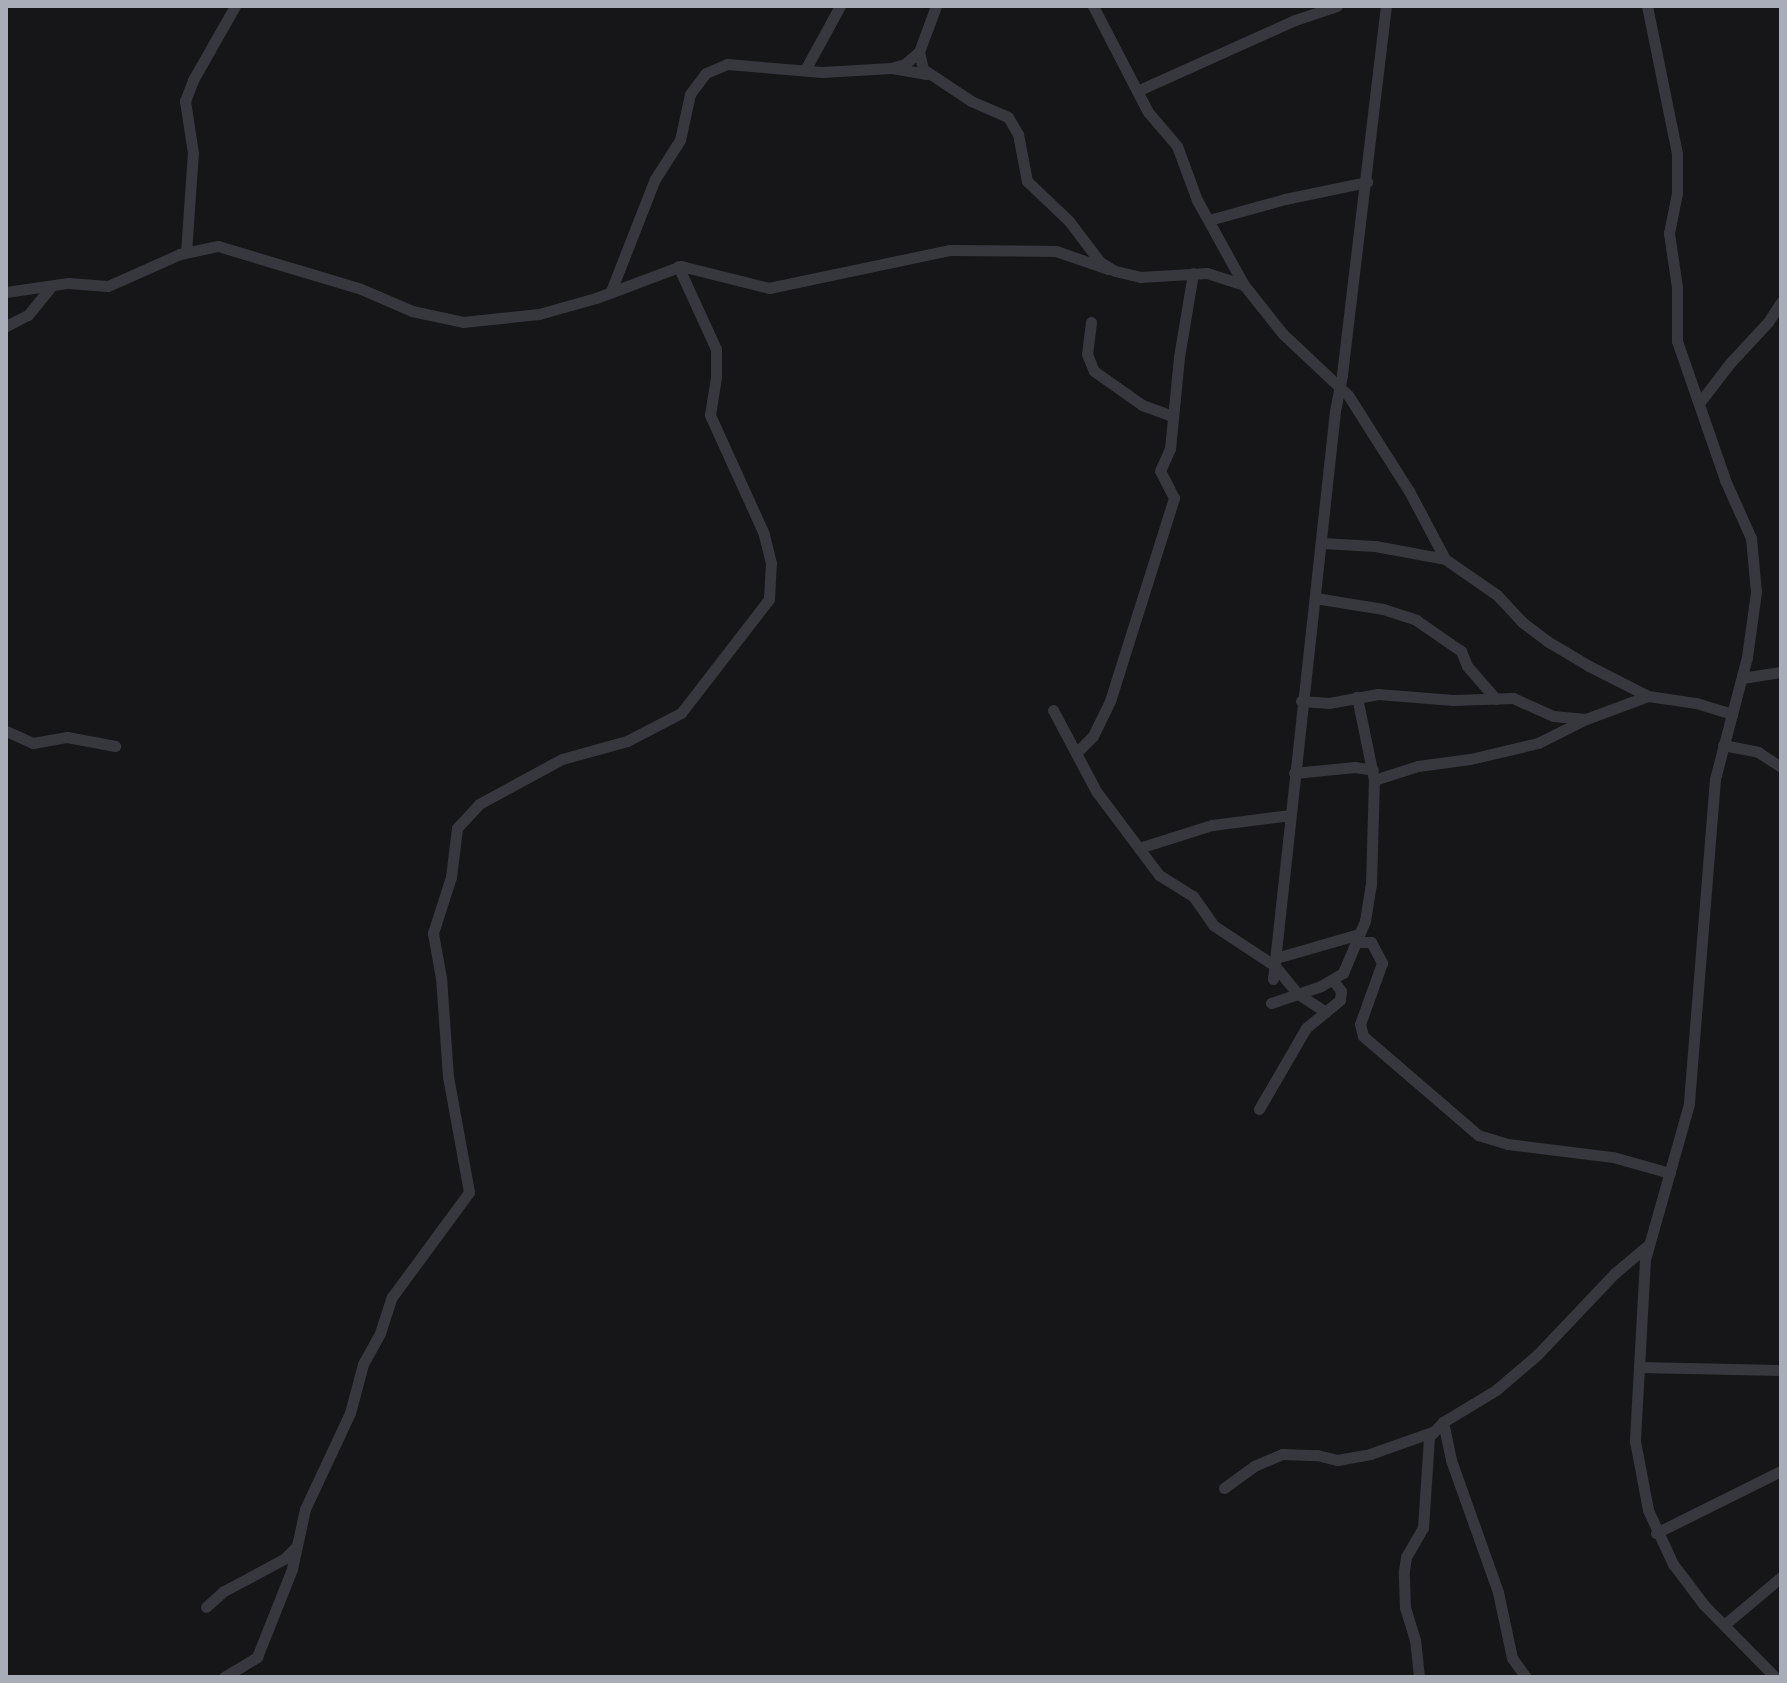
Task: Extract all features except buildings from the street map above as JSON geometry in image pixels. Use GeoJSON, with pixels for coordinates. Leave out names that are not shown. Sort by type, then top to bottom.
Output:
{"type":"FeatureCollection","features":[{"type":"Feature","properties":{"kind":"street"},"geometry":{"type":"LineString","coordinates":[[186,252],[193,153],[185,101],[193,80],[235,6]]}},
{"type":"Feature","properties":{"kind":"street"},"geometry":{"type":"LineString","coordinates":[[805,70],[840,6]]}},
{"type":"Feature","properties":{"kind":"street"},"geometry":{"type":"LineString","coordinates":[[891,68],[905,64],[919,52],[936,6]]}},
{"type":"Feature","properties":{"kind":"street"},"geometry":{"type":"LineString","coordinates":[[1093,6],[1148,112],[1177,146],[1194,194],[1244,285],[1283,334],[1339,386],[1409,491],[1445,559]]}},
{"type":"Feature","properties":{"kind":"street"},"geometry":{"type":"LineString","coordinates":[[1137,91],[1295,20],[1337,6]]}},
{"type":"Feature","properties":{"kind":"street"},"geometry":{"type":"LineString","coordinates":[[1273,979],[1301,701],[1367,182],[1386,6]]}},
{"type":"Feature","properties":{"kind":"street"},"geometry":{"type":"LineString","coordinates":[[1647,6],[1677,154],[1677,193],[1669,233],[1677,287],[1675,323],[1682,363],[1700,402],[1725,480],[1746,523],[1754,556],[1753,621],[1742,678],[1715,779],[1697,974],[1692,1080],[1670,1173],[1648,1245],[1635,1441],[1656,1533],[1704,1605],[1771,1674]]}},
{"type":"Feature","properties":{"kind":"street"},"geometry":{"type":"LineString","coordinates":[[919,52],[926,74]]}},
{"type":"Feature","properties":{"kind":"street"},"geometry":{"type":"LineString","coordinates":[[611,291],[655,179],[680,140],[688,100],[698,80],[712,68],[727,64],[805,70],[891,68],[926,74],[971,101],[1008,117],[1018,134],[1032,188],[1069,221],[1108,269]]}},
{"type":"Feature","properties":{"kind":"street"},"geometry":{"type":"LineString","coordinates":[[1209,220],[1285,199],[1367,182]]}},
{"type":"Feature","properties":{"kind":"street"},"geometry":{"type":"LineString","coordinates":[[6,292],[68,283],[111,285],[186,252],[226,246],[361,289],[412,311],[463,322],[539,314],[678,266],[769,288],[941,251],[1056,251],[1108,269],[1149,278],[1207,273],[1244,285]]}},
{"type":"Feature","properties":{"kind":"street"},"geometry":{"type":"LineString","coordinates":[[224,1677],[257,1657],[292,1569],[305,1509],[350,1413],[363,1364],[380,1333],[392,1297],[469,1192],[448,1077],[442,987],[433,936],[452,873],[457,828],[479,804],[562,759],[627,741],[681,713],[769,599],[769,549],[710,415],[716,376],[716,349],[678,266]]}},
{"type":"Feature","properties":{"kind":"street"},"geometry":{"type":"LineString","coordinates":[[1077,752],[1093,736],[1110,701],[1151,563],[1170,512],[1173,494],[1160,471],[1170,449],[1193,273]]}},
{"type":"Feature","properties":{"kind":"street"},"geometry":{"type":"LineString","coordinates":[[6,326],[28,315],[51,287]]}},
{"type":"Feature","properties":{"kind":"street"},"geometry":{"type":"LineString","coordinates":[[1700,402],[1730,363],[1768,322],[1781,302]]}},
{"type":"Feature","properties":{"kind":"street"},"geometry":{"type":"LineString","coordinates":[[1091,322],[1087,354],[1094,371],[1142,405],[1173,416]]}},
{"type":"Feature","properties":{"kind":"street"},"geometry":{"type":"LineString","coordinates":[[1322,543],[1375,546],[1445,559],[1497,595],[1522,622],[1547,641],[1648,696],[1696,703],[1732,714]]}},
{"type":"Feature","properties":{"kind":"street"},"geometry":{"type":"LineString","coordinates":[[1315,598],[1383,609],[1416,620],[1461,651],[1470,670],[1496,699]]}},
{"type":"Feature","properties":{"kind":"street"},"geometry":{"type":"LineString","coordinates":[[1742,678],[1781,672]]}},
{"type":"Feature","properties":{"kind":"street"},"geometry":{"type":"LineString","coordinates":[[1294,773],[1345,767],[1373,775],[1470,759],[1538,743],[1586,719],[1648,696]]}},
{"type":"Feature","properties":{"kind":"street"},"geometry":{"type":"LineString","coordinates":[[1301,701],[1329,703],[1357,697],[1515,699],[1553,716],[1586,719]]}},
{"type":"Feature","properties":{"kind":"street"},"geometry":{"type":"LineString","coordinates":[[1271,1003],[1333,980],[1348,966],[1368,909],[1373,775],[1357,697]]}},
{"type":"Feature","properties":{"kind":"street"},"geometry":{"type":"LineString","coordinates":[[1053,710],[1096,791],[1163,879],[1193,896],[1213,925],[1275,962],[1298,994],[1326,1012]]}},
{"type":"Feature","properties":{"kind":"street"},"geometry":{"type":"LineString","coordinates":[[6,731],[33,743],[67,737],[115,746]]}},
{"type":"Feature","properties":{"kind":"street"},"geometry":{"type":"LineString","coordinates":[[1723,745],[1758,752],[1781,767]]}},
{"type":"Feature","properties":{"kind":"street"},"geometry":{"type":"LineString","coordinates":[[1139,848],[1212,825],[1290,815]]}},
{"type":"Feature","properties":{"kind":"street"},"geometry":{"type":"LineString","coordinates":[[1275,962],[1357,938],[1371,942],[1382,963],[1362,1015],[1363,1036],[1478,1135],[1508,1144],[1613,1157],[1670,1173]]}},
{"type":"Feature","properties":{"kind":"street"},"geometry":{"type":"LineString","coordinates":[[1259,1109],[1300,1037],[1342,996],[1333,980]]}},
{"type":"Feature","properties":{"kind":"street"},"geometry":{"type":"LineString","coordinates":[[1224,1488],[1254,1466],[1282,1454],[1317,1455],[1337,1460],[1370,1454],[1432,1432],[1506,1381],[1553,1341],[1615,1273],[1648,1245]]}},
{"type":"Feature","properties":{"kind":"street"},"geometry":{"type":"LineString","coordinates":[[1639,1367],[1781,1370]]}},
{"type":"Feature","properties":{"kind":"street"},"geometry":{"type":"LineString","coordinates":[[1443,1422],[1451,1460],[1498,1592],[1512,1658],[1526,1677]]}},
{"type":"Feature","properties":{"kind":"street"},"geometry":{"type":"LineString","coordinates":[[1419,1677],[1415,1640],[1405,1608],[1404,1571],[1406,1557],[1423,1528],[1427,1448],[1432,1432]]}},
{"type":"Feature","properties":{"kind":"street"},"geometry":{"type":"LineString","coordinates":[[1656,1533],[1781,1471]]}},
{"type":"Feature","properties":{"kind":"street"},"geometry":{"type":"LineString","coordinates":[[206,1607],[224,1591],[284,1559],[295,1548]]}},
{"type":"Feature","properties":{"kind":"street"},"geometry":{"type":"LineString","coordinates":[[1724,1625],[1781,1577]]}}]}
